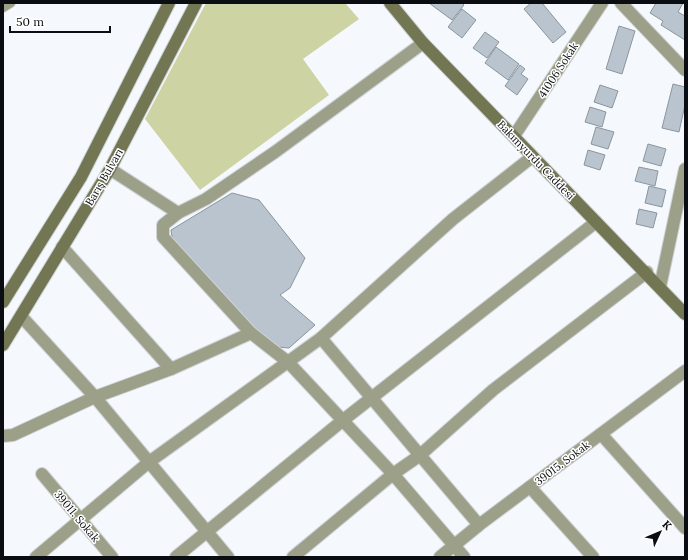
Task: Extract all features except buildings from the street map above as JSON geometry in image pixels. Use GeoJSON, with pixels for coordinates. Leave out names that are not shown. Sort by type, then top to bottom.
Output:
{"type":"FeatureCollection","features":[{"type":"Feature","properties":{"kind":"main road","name":"Barış Bulvarı"},"geometry":{"type":"LineString","coordinates":[[3,302],[81,177],[169,3]]}},
{"type":"Feature","properties":{"kind":"main road","name":"Barış Bulvarı"},"geometry":{"type":"LineString","coordinates":[[3,345],[110,169],[196,3]]}},
{"type":"Feature","properties":{"kind":"main road","name":"Bakımyurdu Caddesi"},"geometry":{"type":"LineString","coordinates":[[390,3],[424,43],[514,136],[532,157],[647,272],[685,314]]}},
{"type":"Feature","properties":{"kind":"street","name":"41006 Sokak"},"geometry":{"type":"LineString","coordinates":[[514,136],[602,3]]}},
{"type":"Feature","properties":{"kind":"street"},"geometry":{"type":"LineString","coordinates":[[621,3],[685,70]]}},
{"type":"Feature","properties":{"kind":"street"},"geometry":{"type":"LineString","coordinates":[[424,43],[256,165],[206,199],[178,213],[163,225],[163,237],[251,333],[288,362],[393,474],[464,557]]}},
{"type":"Feature","properties":{"kind":"street"},"geometry":{"type":"LineString","coordinates":[[36,557],[149,462],[321,338],[454,220],[532,157]]}},
{"type":"Feature","properties":{"kind":"street"},"geometry":{"type":"LineString","coordinates":[[110,169],[178,213]]}},
{"type":"Feature","properties":{"kind":"street"},"geometry":{"type":"LineString","coordinates":[[660,286],[685,169]]}},
{"type":"Feature","properties":{"kind":"street"},"geometry":{"type":"LineString","coordinates":[[176,557],[342,421],[596,222]]}},
{"type":"Feature","properties":{"kind":"street"},"geometry":{"type":"LineString","coordinates":[[62,247],[171,369]]}},
{"type":"Feature","properties":{"kind":"street"},"geometry":{"type":"LineString","coordinates":[[293,557],[393,474],[419,456],[493,390],[647,272]]}},
{"type":"Feature","properties":{"kind":"street"},"geometry":{"type":"LineString","coordinates":[[21,316],[95,397],[205,532],[228,557]]}},
{"type":"Feature","properties":{"kind":"street"},"geometry":{"type":"LineString","coordinates":[[3,436],[13,435],[95,397],[171,369],[251,333]]}},
{"type":"Feature","properties":{"kind":"street"},"geometry":{"type":"LineString","coordinates":[[321,338],[419,456],[479,525]]}},
{"type":"Feature","properties":{"kind":"street","name":"39015. Sokak"},"geometry":{"type":"LineString","coordinates":[[440,557],[479,525],[685,371]]}},
{"type":"Feature","properties":{"kind":"street"},"geometry":{"type":"LineString","coordinates":[[601,434],[685,528]]}},
{"type":"Feature","properties":{"kind":"street","name":"39011. Sokak"},"geometry":{"type":"LineString","coordinates":[[42,474],[112,557]]}},
{"type":"Feature","properties":{"kind":"street"},"geometry":{"type":"LineString","coordinates":[[530,487],[593,557]]}},
{"type":"Feature","properties":{"kind":"lane"},"geometry":{"type":"LineString","coordinates":[[3,8],[11,3]]}},
{"type":"Feature","properties":{"kind":"green space"},"geometry":{"type":"Polygon","coordinates":[[[206,3],[345,3],[359,19],[303,59],[329,95],[200,190],[145,119],[206,3]]]}}]}
